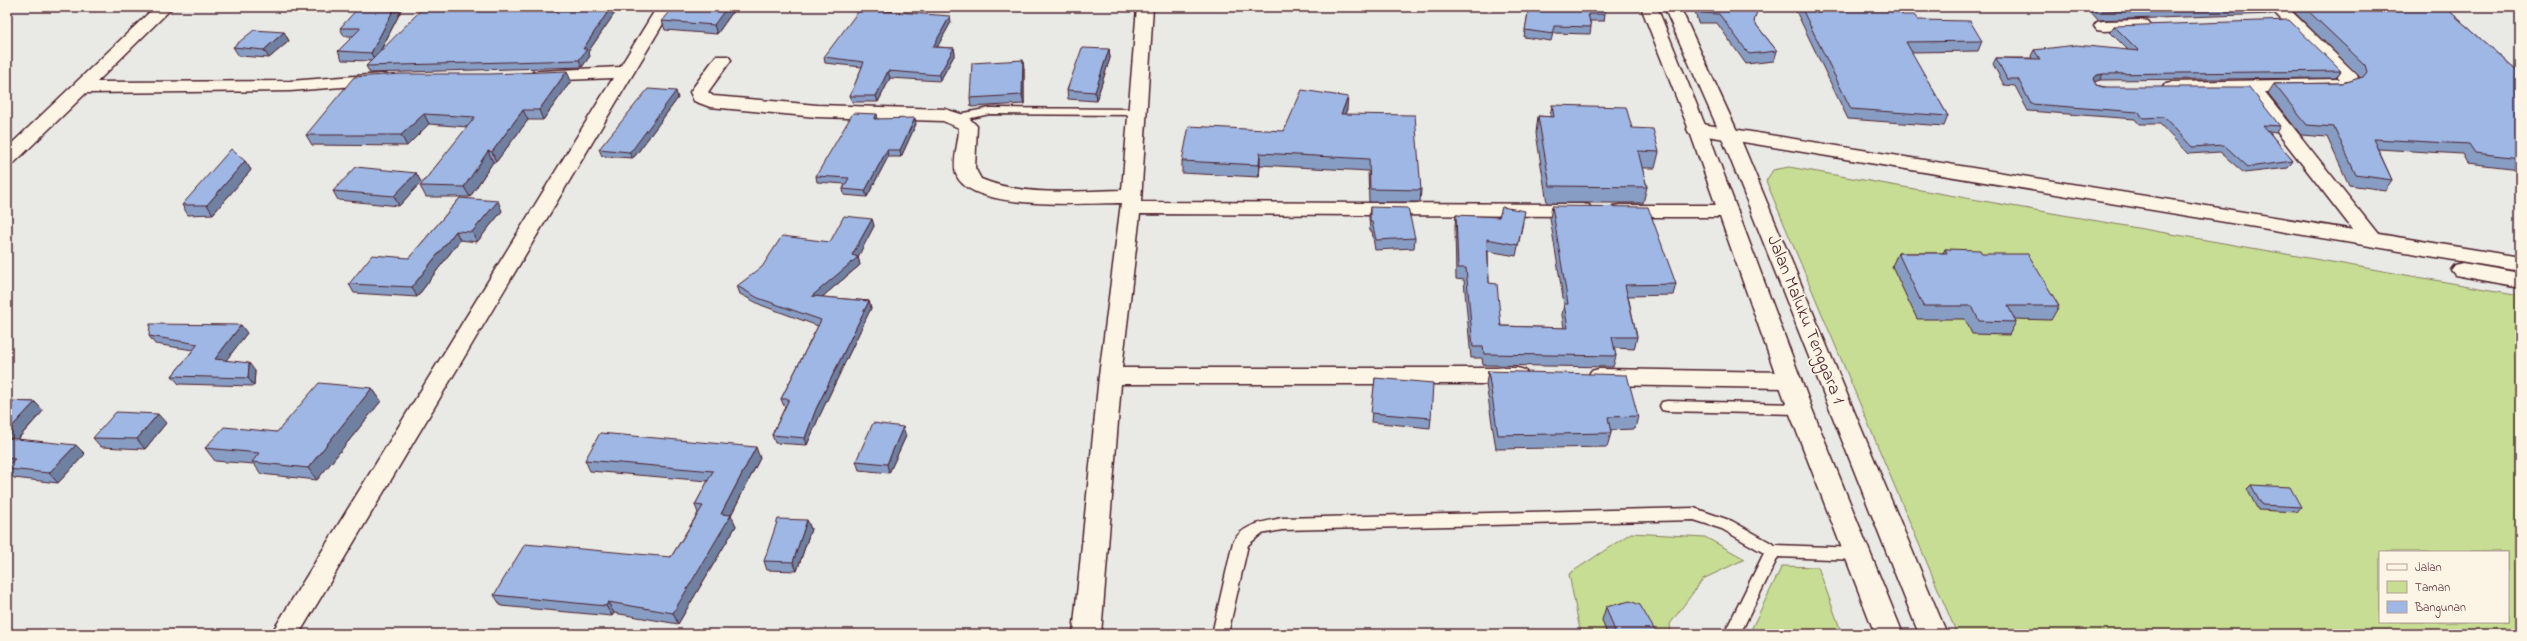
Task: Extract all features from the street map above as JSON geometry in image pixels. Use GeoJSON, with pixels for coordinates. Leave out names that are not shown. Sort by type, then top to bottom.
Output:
{"type":"FeatureCollection","features":[{"type":"Feature","properties":{"kind":"street"},"geometry":{"type":"LineString","coordinates":[[7,159],[164,7]]}},
{"type":"Feature","properties":{"kind":"street"},"geometry":{"type":"LineString","coordinates":[[285,634],[665,7]]}},
{"type":"Feature","properties":{"kind":"street"},"geometry":{"type":"LineString","coordinates":[[1087,634],[1110,376],[1131,202],[1145,7]]}},
{"type":"Feature","properties":{"kind":"street","name":"Jalan Maluku Tenggara 1"},"geometry":{"type":"LineString","coordinates":[[1649,7],[1728,211],[1800,409],[1889,634]]}},
{"type":"Feature","properties":{"kind":"street","name":"Jalan Maluku Tenggara 1"},"geometry":{"type":"LineString","coordinates":[[1672,7],[1731,139],[1933,634]]}},
{"type":"Feature","properties":{"kind":"street"},"geometry":{"type":"LineString","coordinates":[[2153,87],[2336,86],[2350,82],[2348,75],[2278,7]]}},
{"type":"Feature","properties":{"kind":"street"},"geometry":{"type":"LineString","coordinates":[[2266,21],[2290,20]]}},
{"type":"Feature","properties":{"kind":"street"},"geometry":{"type":"LineString","coordinates":[[2104,26],[2158,25]]}},
{"type":"Feature","properties":{"kind":"street"},"geometry":{"type":"LineString","coordinates":[[722,60],[699,92],[700,97],[710,101],[817,111],[945,115],[960,120],[968,126],[969,138],[966,175],[972,185],[986,191],[1030,196],[1131,202],[1728,211]]}},
{"type":"Feature","properties":{"kind":"street"},"geometry":{"type":"LineString","coordinates":[[520,77],[626,72]]}},
{"type":"Feature","properties":{"kind":"street"},"geometry":{"type":"LineString","coordinates":[[81,88],[290,86],[398,78]]}},
{"type":"Feature","properties":{"kind":"street"},"geometry":{"type":"LineString","coordinates":[[2252,87],[2371,240]]}},
{"type":"Feature","properties":{"kind":"street"},"geometry":{"type":"LineString","coordinates":[[1699,136],[1731,139],[2520,264]]}},
{"type":"Feature","properties":{"kind":"street"},"geometry":{"type":"LineString","coordinates":[[1731,139],[2520,280]]}},
{"type":"Feature","properties":{"kind":"street"},"geometry":{"type":"LineString","coordinates":[[1110,376],[1534,376]]}},
{"type":"Feature","properties":{"kind":"street"},"geometry":{"type":"LineString","coordinates":[[1574,376],[1790,380]]}},
{"type":"Feature","properties":{"kind":"lane"},"geometry":{"type":"LineString","coordinates":[[960,120],[968,114],[990,111],[1138,112]]}},
{"type":"Feature","properties":{"kind":"lane"},"geometry":{"type":"LineString","coordinates":[[1667,406],[1800,409]]}},
{"type":"Feature","properties":{"kind":"lane"},"geometry":{"type":"LineString","coordinates":[[1220,634],[1241,542],[1257,528],[1282,524],[1694,514],[1727,525],[1774,551],[1858,554]]}},
{"type":"Feature","properties":{"kind":"lane"},"geometry":{"type":"LineString","coordinates":[[1732,634],[1774,551]]}},
{"type":"Feature","properties":{"kind":"green space"},"geometry":{"type":"Polygon","coordinates":[[[1789,167],[2520,295],[2520,634],[1957,634],[1766,181],[1773,170],[1789,167]]]}},
{"type":"Feature","properties":{"kind":"green space"},"geometry":{"type":"Polygon","coordinates":[[[1631,533],[1705,537],[1745,559],[1703,579],[1670,624],[1671,634],[1645,634],[1603,623],[1607,634],[1587,634],[1580,630],[1569,574],[1631,533]]]}},
{"type":"Feature","properties":{"kind":"green space"},"geometry":{"type":"Polygon","coordinates":[[[1782,566],[1818,567],[1842,634],[1749,634],[1782,566]]]}},
{"type":"Feature","properties":{"kind":"building"},"geometry":{"type":"Polygon","coordinates":[[[395,7],[371,53],[338,51],[361,28],[340,28],[358,8],[395,7]]]}},
{"type":"Feature","properties":{"kind":"building"},"geometry":{"type":"Polygon","coordinates":[[[424,7],[517,7],[557,11],[560,7],[611,7],[583,49],[587,49],[579,60],[366,66],[424,7]]]}},
{"type":"Feature","properties":{"kind":"building"},"geometry":{"type":"Polygon","coordinates":[[[674,7],[727,7],[714,25],[662,21],[674,7]]]}},
{"type":"Feature","properties":{"kind":"building"},"geometry":{"type":"Polygon","coordinates":[[[1529,7],[1605,7],[1605,14],[1588,14],[1591,27],[1554,26],[1553,34],[1525,30],[1529,7]]]}},
{"type":"Feature","properties":{"kind":"building"},"geometry":{"type":"Polygon","coordinates":[[[1699,7],[1754,7],[1757,11],[1754,22],[1777,51],[1749,54],[1719,14],[1701,13],[1699,7]]]}},
{"type":"Feature","properties":{"kind":"building"},"geometry":{"type":"Polygon","coordinates":[[[1801,7],[1899,7],[1902,15],[1914,15],[1918,20],[1970,21],[1982,41],[1906,42],[1948,116],[1851,109],[1801,7]]]}},
{"type":"Feature","properties":{"kind":"building"},"geometry":{"type":"Polygon","coordinates":[[[2099,7],[2205,7],[2103,11],[2099,7]]]}},
{"type":"Feature","properties":{"kind":"building"},"geometry":{"type":"Polygon","coordinates":[[[2304,7],[2445,7],[2520,74],[2520,158],[2475,153],[2469,144],[2373,139],[2392,180],[2356,175],[2334,127],[2307,125],[2274,84],[2342,83],[2363,77],[2367,72],[2365,65],[2304,7]]]}},
{"type":"Feature","properties":{"kind":"building"},"geometry":{"type":"Polygon","coordinates":[[[860,9],[950,16],[933,47],[954,48],[939,75],[888,71],[876,96],[850,96],[864,62],[824,57],[860,9]]]}},
{"type":"Feature","properties":{"kind":"building"},"geometry":{"type":"Polygon","coordinates":[[[2289,20],[2341,71],[2103,74],[2097,75],[2093,79],[2096,85],[2103,87],[2249,87],[2280,126],[2263,125],[2293,161],[2248,167],[2224,145],[2192,147],[2164,117],[2143,118],[2138,112],[2031,104],[2018,79],[2007,79],[1996,58],[2040,59],[2034,50],[2076,45],[2139,51],[2114,26],[2289,20]]]}},
{"type":"Feature","properties":{"kind":"building"},"geometry":{"type":"Polygon","coordinates":[[[254,30],[284,32],[264,50],[233,47],[254,30]]]}},
{"type":"Feature","properties":{"kind":"building"},"geometry":{"type":"Polygon","coordinates":[[[1082,48],[1109,49],[1095,92],[1067,90],[1082,48]]]}},
{"type":"Feature","properties":{"kind":"building"},"geometry":{"type":"Polygon","coordinates":[[[1023,60],[1022,95],[970,98],[972,63],[1023,60]]]}},
{"type":"Feature","properties":{"kind":"building"},"geometry":{"type":"Polygon","coordinates":[[[567,71],[539,110],[523,110],[492,152],[488,151],[464,187],[420,186],[475,117],[424,114],[401,135],[306,135],[354,77],[401,74],[490,74],[567,71]]]}},
{"type":"Feature","properties":{"kind":"building"},"geometry":{"type":"Polygon","coordinates":[[[648,89],[676,91],[633,149],[629,152],[599,149],[648,89]]]}},
{"type":"Feature","properties":{"kind":"building"},"geometry":{"type":"Polygon","coordinates":[[[1302,90],[1348,97],[1341,114],[1415,115],[1421,190],[1370,189],[1369,159],[1260,153],[1259,165],[1182,161],[1189,126],[1284,131],[1302,90]]]}},
{"type":"Feature","properties":{"kind":"building"},"geometry":{"type":"Polygon","coordinates":[[[1552,105],[1626,107],[1632,128],[1653,129],[1659,152],[1638,151],[1647,187],[1550,186],[1538,116],[1554,117],[1552,105]]]}},
{"type":"Feature","properties":{"kind":"building"},"geometry":{"type":"Polygon","coordinates":[[[853,113],[877,114],[874,119],[915,118],[900,150],[887,150],[865,191],[843,189],[849,178],[816,176],[853,113]]]}},
{"type":"Feature","properties":{"kind":"building"},"geometry":{"type":"Polygon","coordinates":[[[231,149],[245,161],[207,205],[182,205],[231,149]]]}},
{"type":"Feature","properties":{"kind":"building"},"geometry":{"type":"Polygon","coordinates":[[[356,167],[416,173],[394,196],[333,191],[356,167]]]}},
{"type":"Feature","properties":{"kind":"building"},"geometry":{"type":"Polygon","coordinates":[[[460,198],[498,201],[472,232],[456,231],[412,287],[349,284],[372,255],[409,258],[460,198]]]}},
{"type":"Feature","properties":{"kind":"building"},"geometry":{"type":"Polygon","coordinates":[[[1552,206],[1648,207],[1676,284],[1625,285],[1637,337],[1612,337],[1616,356],[1484,354],[1483,347],[1473,347],[1466,268],[1458,268],[1456,215],[1499,217],[1502,207],[1525,211],[1518,245],[1487,239],[1489,283],[1497,284],[1501,326],[1568,328],[1564,304],[1568,304],[1552,206]]]}},
{"type":"Feature","properties":{"kind":"building"},"geometry":{"type":"Polygon","coordinates":[[[1370,207],[1408,208],[1415,238],[1376,240],[1372,222],[1370,222],[1370,207]]]}},
{"type":"Feature","properties":{"kind":"building"},"geometry":{"type":"Polygon","coordinates":[[[844,216],[872,219],[852,255],[858,257],[812,296],[869,301],[816,409],[805,438],[772,435],[789,399],[781,399],[821,320],[758,298],[737,286],[762,267],[782,236],[830,242],[844,216]]]}},
{"type":"Feature","properties":{"kind":"building"},"geometry":{"type":"Polygon","coordinates":[[[1945,249],[1980,250],[1982,254],[2028,254],[2059,306],[2008,306],[2016,322],[1979,321],[1972,306],[1923,306],[1898,253],[1947,253],[1945,249]]]}},
{"type":"Feature","properties":{"kind":"building"},"geometry":{"type":"Polygon","coordinates":[[[150,324],[241,325],[215,359],[249,363],[248,378],[172,376],[198,344],[149,336],[150,324]]]}},
{"type":"Feature","properties":{"kind":"building"},"geometry":{"type":"Polygon","coordinates":[[[1488,371],[1627,375],[1638,416],[1608,417],[1611,433],[1498,435],[1488,371]]]}},
{"type":"Feature","properties":{"kind":"building"},"geometry":{"type":"Polygon","coordinates":[[[1375,378],[1433,383],[1431,418],[1371,413],[1375,378]]]}},
{"type":"Feature","properties":{"kind":"building"},"geometry":{"type":"Polygon","coordinates":[[[319,383],[372,388],[308,468],[252,462],[259,453],[205,448],[224,427],[277,432],[319,383]]]}},
{"type":"Feature","properties":{"kind":"building"},"geometry":{"type":"Polygon","coordinates":[[[7,401],[35,402],[7,432],[7,401]]]}},
{"type":"Feature","properties":{"kind":"building"},"geometry":{"type":"Polygon","coordinates":[[[116,412],[158,414],[137,439],[93,438],[116,412]]]}},
{"type":"Feature","properties":{"kind":"building"},"geometry":{"type":"Polygon","coordinates":[[[873,423],[903,427],[887,464],[856,461],[873,423]]]}},
{"type":"Feature","properties":{"kind":"building"},"geometry":{"type":"Polygon","coordinates":[[[600,433],[756,447],[721,514],[731,515],[673,613],[608,602],[606,606],[494,595],[525,544],[671,557],[703,506],[695,505],[713,471],[585,460],[600,433]]]}},
{"type":"Feature","properties":{"kind":"building"},"geometry":{"type":"Polygon","coordinates":[[[7,438],[76,445],[49,473],[7,469],[7,466],[15,459],[7,458],[7,438]]]}},
{"type":"Feature","properties":{"kind":"building"},"geometry":{"type":"Polygon","coordinates":[[[2251,485],[2290,487],[2301,507],[2262,505],[2251,485]]]}},
{"type":"Feature","properties":{"kind":"building"},"geometry":{"type":"Polygon","coordinates":[[[778,519],[807,520],[793,562],[764,561],[778,519]]]}},
{"type":"Feature","properties":{"kind":"building"},"geometry":{"type":"Polygon","coordinates":[[[1630,601],[1640,605],[1657,634],[1616,634],[1606,607],[1630,601]]]}}]}
